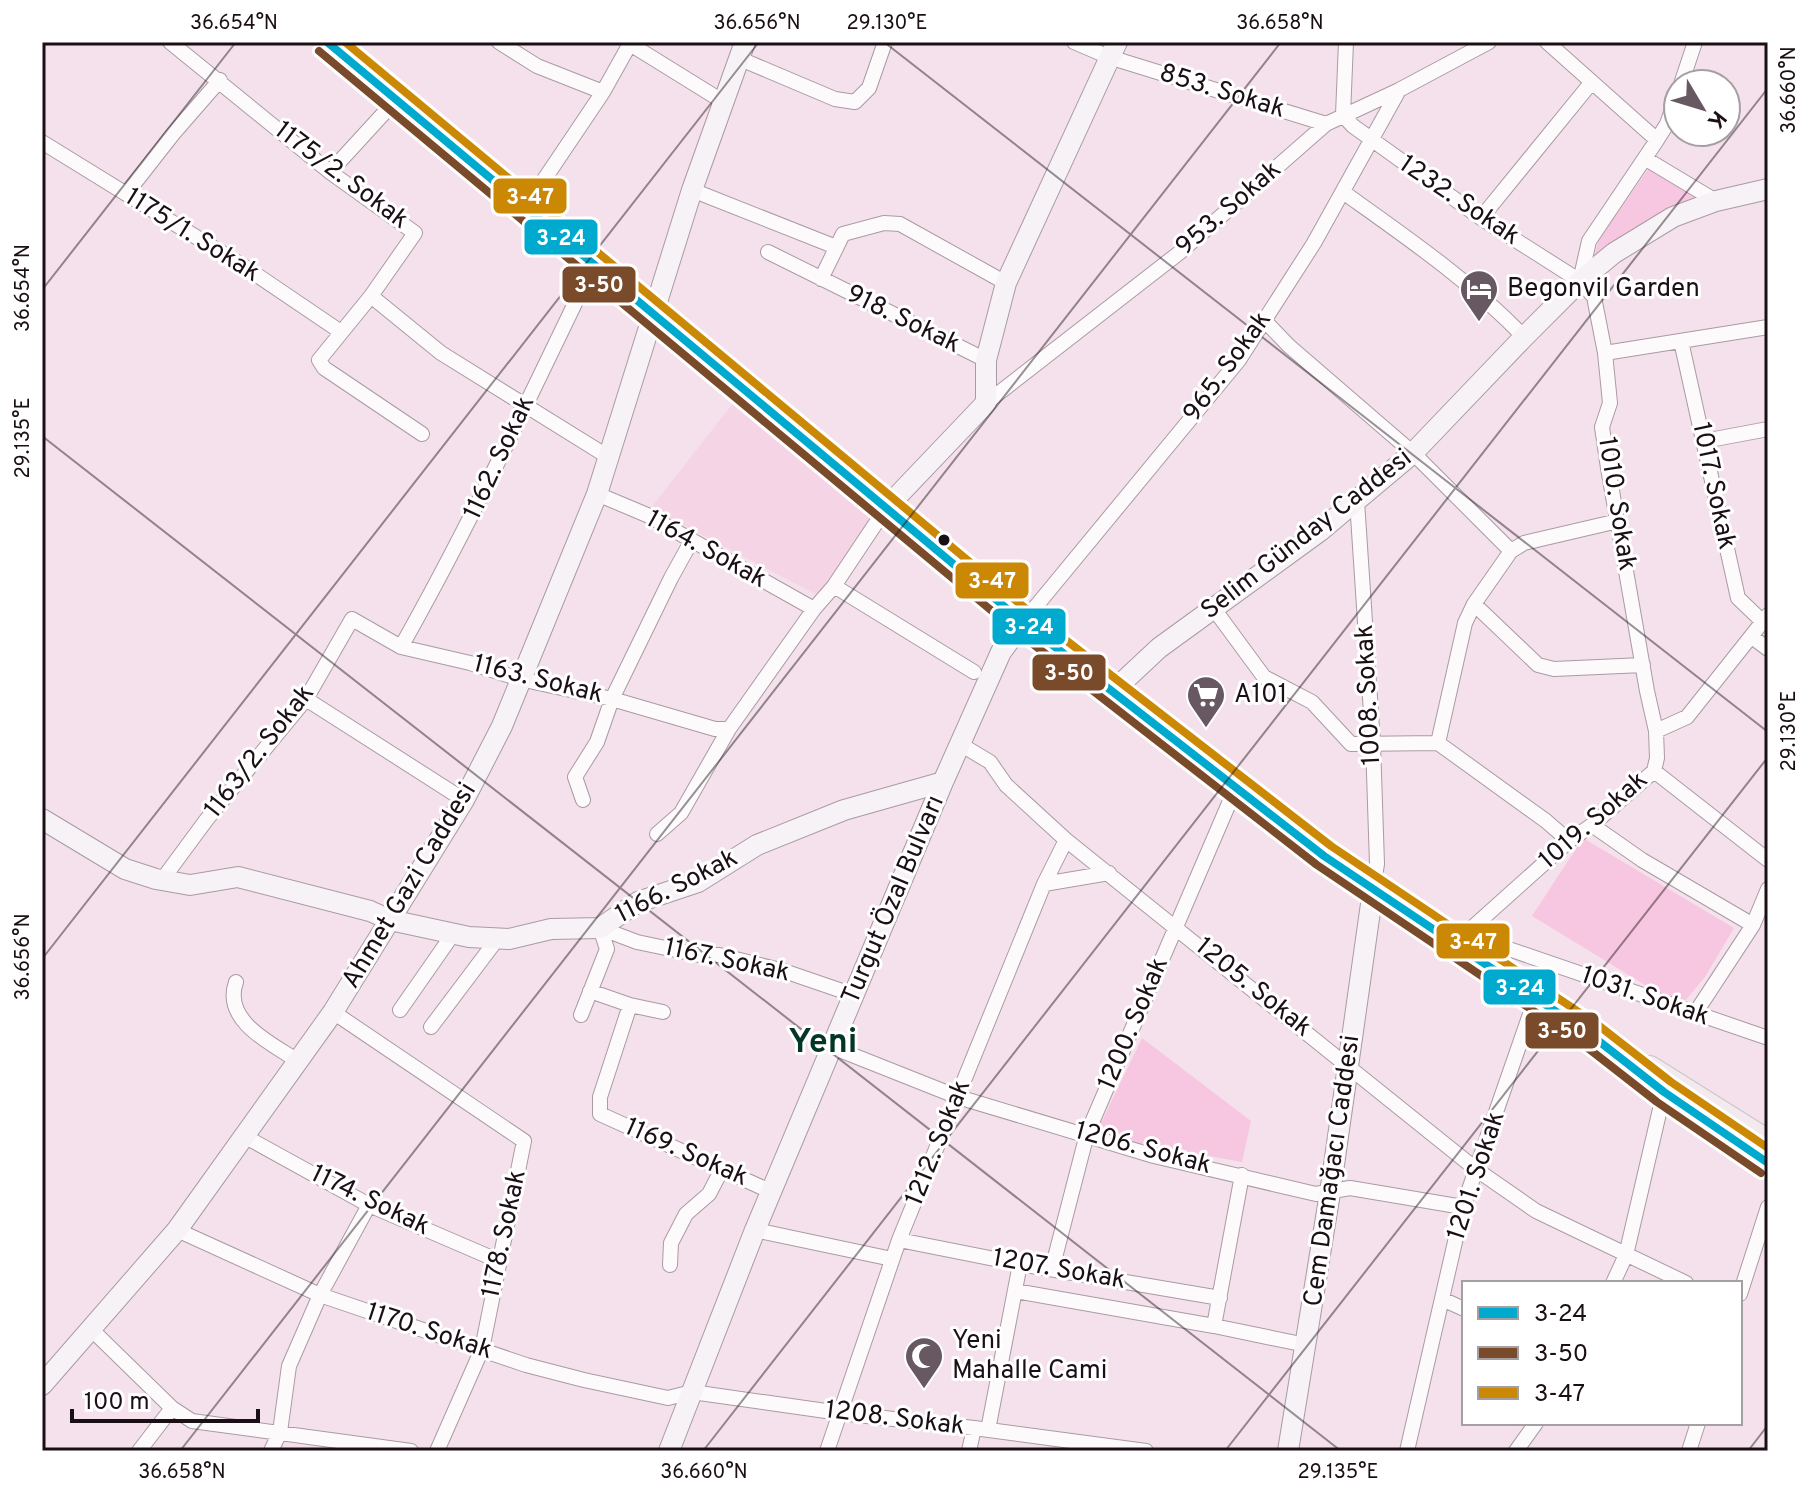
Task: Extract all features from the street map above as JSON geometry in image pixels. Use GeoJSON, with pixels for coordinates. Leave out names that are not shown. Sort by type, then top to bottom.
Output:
{"type":"FeatureCollection","features":[{"type":"Feature","properties":{"kind":"main road"},"geometry":{"type":"LineString","coordinates":[[331,43],[395,101],[1023,622],[1236,787],[1373,890],[1591,1035],[1664,1092],[1766,1147]]}},
{"type":"Feature","properties":{"kind":"main road"},"geometry":{"type":"LineString","coordinates":[[1591,1035],[1671,1078],[1766,1147]]}},
{"type":"Feature","properties":{"kind":"street","name":"1175/2. Sokak"},"geometry":{"type":"LineString","coordinates":[[170,42],[330,172],[415,233],[371,296],[319,360],[324,368],[422,434]]}},
{"type":"Feature","properties":{"kind":"street"},"geometry":{"type":"LineString","coordinates":[[499,42],[537,66],[603,92]]}},
{"type":"Feature","properties":{"kind":"street"},"geometry":{"type":"LineString","coordinates":[[742,50],[835,99],[855,102],[869,88],[885,42]]}},
{"type":"Feature","properties":{"kind":"street","name":"853. Sokak"},"geometry":{"type":"LineString","coordinates":[[1074,42],[1113,49],[1326,124]]}},
{"type":"Feature","properties":{"kind":"street"},"geometry":{"type":"LineString","coordinates":[[1343,115],[1346,42]]}},
{"type":"Feature","properties":{"kind":"street","name":"953. Sokak"},"geometry":{"type":"LineString","coordinates":[[986,403],[1179,253],[1326,124],[1399,90],[1489,42]]}},
{"type":"Feature","properties":{"kind":"street"},"geometry":{"type":"LineString","coordinates":[[1547,42],[1657,140]]}},
{"type":"Feature","properties":{"kind":"street"},"geometry":{"type":"LineString","coordinates":[[1686,68],[1695,42]]}},
{"type":"Feature","properties":{"kind":"street"},"geometry":{"type":"LineString","coordinates":[[525,208],[603,92],[631,43],[722,101]]}},
{"type":"Feature","properties":{"kind":"street"},"geometry":{"type":"LineString","coordinates":[[657,834],[681,813],[729,729],[814,609],[834,586],[886,508],[986,403],[986,360],[1006,283],[1113,49]]}},
{"type":"Feature","properties":{"kind":"street","name":"Ahmet Gazi Caddesi"},"geometry":{"type":"LineString","coordinates":[[42,1385],[177,1230],[333,1012],[464,800],[502,726],[597,494],[692,190],[742,50]]}},
{"type":"Feature","properties":{"kind":"street"},"geometry":{"type":"LineString","coordinates":[[126,194],[220,80]]}},
{"type":"Feature","properties":{"kind":"street"},"geometry":{"type":"LineString","coordinates":[[1481,218],[1591,83]]}},
{"type":"Feature","properties":{"kind":"street","name":"965. Sokak"},"geometry":{"type":"LineString","coordinates":[[1023,622],[1239,360],[1314,243],[1399,90]]}},
{"type":"Feature","properties":{"kind":"street"},"geometry":{"type":"LineString","coordinates":[[330,172],[395,101]]}},
{"type":"Feature","properties":{"kind":"street","name":"1232. Sokak"},"geometry":{"type":"LineString","coordinates":[[1343,115],[1371,140],[1481,218],[1580,281]]}},
{"type":"Feature","properties":{"kind":"street"},"geometry":{"type":"LineString","coordinates":[[1580,281],[1589,241],[1662,132]]}},
{"type":"Feature","properties":{"kind":"street","name":"1175/1. Sokak"},"geometry":{"type":"LineString","coordinates":[[42,142],[248,269],[341,332]]}},
{"type":"Feature","properties":{"kind":"street"},"geometry":{"type":"LineString","coordinates":[[1646,159],[1716,201]]}},
{"type":"Feature","properties":{"kind":"street","name":"Selim Günday Caddesi"},"geometry":{"type":"LineString","coordinates":[[1113,691],[1159,648],[1320,531],[1413,453],[1580,281],[1614,253],[1673,217],[1716,201],[1768,189]]}},
{"type":"Feature","properties":{"kind":"street","name":"918. Sokak"},"geometry":{"type":"LineString","coordinates":[[692,190],[836,247]]}},
{"type":"Feature","properties":{"kind":"street"},"geometry":{"type":"LineString","coordinates":[[1343,192],[1489,300],[1524,337]]}},
{"type":"Feature","properties":{"kind":"street","name":"918. Sokak"},"geometry":{"type":"LineString","coordinates":[[821,279],[843,234],[884,223],[900,224],[1006,283]]}},
{"type":"Feature","properties":{"kind":"street","name":"918. Sokak"},"geometry":{"type":"LineString","coordinates":[[768,252],[986,360]]}},
{"type":"Feature","properties":{"kind":"street","name":"1162. Sokak"},"geometry":{"type":"LineString","coordinates":[[401,647],[468,526],[593,266]]}},
{"type":"Feature","properties":{"kind":"street","name":"1010. Sokak"},"geometry":{"type":"LineString","coordinates":[[1580,281],[1594,297],[1605,353],[1610,403],[1602,427],[1656,731]]}},
{"type":"Feature","properties":{"kind":"street"},"geometry":{"type":"LineString","coordinates":[[371,296],[441,353],[610,458]]}},
{"type":"Feature","properties":{"kind":"street"},"geometry":{"type":"LineString","coordinates":[[1264,320],[1289,346],[1413,453],[1511,551]]}},
{"type":"Feature","properties":{"kind":"street"},"geometry":{"type":"LineString","coordinates":[[1605,353],[1768,327]]}},
{"type":"Feature","properties":{"kind":"street","name":"1017. Sokak"},"geometry":{"type":"LineString","coordinates":[[1681,341],[1738,598],[1765,618]]}},
{"type":"Feature","properties":{"kind":"street"},"geometry":{"type":"LineString","coordinates":[[1704,441],[1768,429]]}},
{"type":"Feature","properties":{"kind":"street","name":"1164. Sokak"},"geometry":{"type":"LineString","coordinates":[[597,494],[647,515],[814,609]]}},
{"type":"Feature","properties":{"kind":"street","name":"1008. Sokak"},"geometry":{"type":"LineString","coordinates":[[1357,501],[1373,743],[1377,864],[1373,890]]}},
{"type":"Feature","properties":{"kind":"street"},"geometry":{"type":"LineString","coordinates":[[1438,743],[1465,623],[1474,604],[1511,551],[1524,543],[1618,521]]}},
{"type":"Feature","properties":{"kind":"street"},"geometry":{"type":"LineString","coordinates":[[583,800],[575,777],[597,742],[612,699],[692,540]]}},
{"type":"Feature","properties":{"kind":"street"},"geometry":{"type":"LineString","coordinates":[[834,586],[974,672]]}},
{"type":"Feature","properties":{"kind":"street"},"geometry":{"type":"LineString","coordinates":[[1474,604],[1538,665],[1554,669],[1643,665]]}},
{"type":"Feature","properties":{"kind":"street"},"geometry":{"type":"LineString","coordinates":[[1214,609],[1264,677],[1312,702],[1351,744],[1438,743],[1569,841]]}},
{"type":"Feature","properties":{"kind":"street"},"geometry":{"type":"LineString","coordinates":[[1656,731],[1687,717],[1765,618]]}},
{"type":"Feature","properties":{"kind":"street","name":"1163. Sokak"},"geometry":{"type":"LineString","coordinates":[[352,619],[401,647],[470,663],[520,679],[612,699],[715,729],[729,729]]}},
{"type":"Feature","properties":{"kind":"street","name":"1163/2. Sokak"},"geometry":{"type":"LineString","coordinates":[[162,880],[207,819],[306,699],[352,619]]}},
{"type":"Feature","properties":{"kind":"street","name":"Turgut Özal Bulvarı"},"geometry":{"type":"LineString","coordinates":[[669,1451],[755,1230],[943,782],[1001,652],[1023,622]]}},
{"type":"Feature","properties":{"kind":"street"},"geometry":{"type":"LineString","coordinates":[[1752,637],[1768,649]]}},
{"type":"Feature","properties":{"kind":"street"},"geometry":{"type":"LineString","coordinates":[[306,699],[464,800]]}},
{"type":"Feature","properties":{"kind":"street","name":"1019. Sokak"},"geometry":{"type":"LineString","coordinates":[[1454,944],[1569,841],[1654,771],[1656,731]]}},
{"type":"Feature","properties":{"kind":"street","name":"1205. Sokak"},"geometry":{"type":"LineString","coordinates":[[960,744],[990,762],[1006,785],[1066,840],[1477,1170],[1536,1211],[1682,1281]]}},
{"type":"Feature","properties":{"kind":"street"},"geometry":{"type":"LineString","coordinates":[[1654,771],[1768,860]]}},
{"type":"Feature","properties":{"kind":"street","name":"1166. Sokak"},"geometry":{"type":"LineString","coordinates":[[42,819],[125,869],[162,880],[190,885],[238,877],[370,911],[390,920],[453,934],[509,939],[551,929],[600,928],[638,902],[698,882],[757,845],[844,810],[943,782]]}},
{"type":"Feature","properties":{"kind":"street","name":"1200. Sokak"},"geometry":{"type":"LineString","coordinates":[[1052,1269],[1087,1134],[1236,787]]}},
{"type":"Feature","properties":{"kind":"street"},"geometry":{"type":"LineString","coordinates":[[1592,825],[1642,860],[1753,925]]}},
{"type":"Feature","properties":{"kind":"street","name":"1212. Sokak"},"geometry":{"type":"LineString","coordinates":[[827,1451],[899,1240],[1044,884],[1066,840]]}},
{"type":"Feature","properties":{"kind":"street"},"geometry":{"type":"LineString","coordinates":[[1044,884],[1109,873]]}},
{"type":"Feature","properties":{"kind":"street"},"geometry":{"type":"LineString","coordinates":[[1694,1015],[1753,925],[1768,889]]}},
{"type":"Feature","properties":{"kind":"street","name":"Cem Damağacı Caddesi"},"geometry":{"type":"LineString","coordinates":[[1288,1451],[1330,1193],[1373,890]]}},
{"type":"Feature","properties":{"kind":"street"},"geometry":{"type":"LineString","coordinates":[[581,1015],[607,949],[600,928]]}},
{"type":"Feature","properties":{"kind":"street","name":"1167. Sokak"},"geometry":{"type":"LineString","coordinates":[[600,928],[637,942],[699,955],[719,955],[784,971],[854,995]]}},
{"type":"Feature","properties":{"kind":"street"},"geometry":{"type":"LineString","coordinates":[[400,1010],[453,934]]}},
{"type":"Feature","properties":{"kind":"street"},"geometry":{"type":"LineString","coordinates":[[431,1027],[498,938]]}},
{"type":"Feature","properties":{"kind":"street","name":"1031. Sokak"},"geometry":{"type":"LineString","coordinates":[[1481,961],[1500,946],[1768,1038]]}},
{"type":"Feature","properties":{"kind":"street"},"geometry":{"type":"LineString","coordinates":[[236,982],[234,1001],[239,1015],[262,1038],[298,1061]]}},
{"type":"Feature","properties":{"kind":"street"},"geometry":{"type":"LineString","coordinates":[[590,991],[663,1012]]}},
{"type":"Feature","properties":{"kind":"street","name":"1201. Sokak"},"geometry":{"type":"LineString","coordinates":[[1407,1451],[1463,1207],[1536,997]]}},
{"type":"Feature","properties":{"kind":"street","name":"1169. Sokak"},"geometry":{"type":"LineString","coordinates":[[630,1005],[600,1097],[600,1114],[772,1192]]}},
{"type":"Feature","properties":{"kind":"street","name":"1178. Sokak"},"geometry":{"type":"LineString","coordinates":[[333,1012],[524,1141],[482,1349],[437,1451]]}},
{"type":"Feature","properties":{"kind":"street","name":"1206. Sokak"},"geometry":{"type":"LineString","coordinates":[[832,1047],[958,1097],[1154,1156],[1316,1194],[1350,1188],[1463,1207]]}},
{"type":"Feature","properties":{"kind":"street"},"geometry":{"type":"LineString","coordinates":[[1614,1281],[1626,1255],[1664,1092]]}},
{"type":"Feature","properties":{"kind":"street","name":"1174. Sokak"},"geometry":{"type":"LineString","coordinates":[[244,1136],[369,1205],[499,1261]]}},
{"type":"Feature","properties":{"kind":"street"},"geometry":{"type":"LineString","coordinates":[[670,1265],[671,1243],[686,1214],[709,1194],[722,1169]]}},
{"type":"Feature","properties":{"kind":"street"},"geometry":{"type":"LineString","coordinates":[[1214,1326],[1242,1175]]}},
{"type":"Feature","properties":{"kind":"street"},"geometry":{"type":"LineString","coordinates":[[271,1451],[280,1432],[289,1366],[320,1295],[369,1205]]}},
{"type":"Feature","properties":{"kind":"street"},"geometry":{"type":"LineString","coordinates":[[1742,1288],[1768,1207]]}},
{"type":"Feature","properties":{"kind":"street","name":"1170. Sokak"},"geometry":{"type":"LineString","coordinates":[[177,1230],[320,1295],[526,1365],[668,1398],[692,1392]]}},
{"type":"Feature","properties":{"kind":"street"},"geometry":{"type":"LineString","coordinates":[[755,1230],[892,1259]]}},
{"type":"Feature","properties":{"kind":"street","name":"1207. Sokak"},"geometry":{"type":"LineString","coordinates":[[899,1240],[1220,1298]]}},
{"type":"Feature","properties":{"kind":"street"},"geometry":{"type":"LineString","coordinates":[[969,1451],[981,1429],[1020,1264]]}},
{"type":"Feature","properties":{"kind":"street","name":"1207. Sokak"},"geometry":{"type":"LineString","coordinates":[[1015,1291],[1306,1345]]}},
{"type":"Feature","properties":{"kind":"street"},"geometry":{"type":"LineString","coordinates":[[1442,1299],[1462,1308]]}},
{"type":"Feature","properties":{"kind":"street"},"geometry":{"type":"LineString","coordinates":[[92,1330],[172,1408],[192,1421],[411,1451]]}},
{"type":"Feature","properties":{"kind":"street","name":"1208. Sokak"},"geometry":{"type":"LineString","coordinates":[[692,1392],[1146,1451]]}},
{"type":"Feature","properties":{"kind":"street"},"geometry":{"type":"LineString","coordinates":[[139,1451],[172,1408]]}},
{"type":"Feature","properties":{"kind":"street"},"geometry":{"type":"LineString","coordinates":[[1516,1451],[1535,1425]]}},
{"type":"Feature","properties":{"kind":"street"},"geometry":{"type":"LineString","coordinates":[[1689,1451],[1697,1425]]}},
{"type":"Feature","properties":{"kind":"shaded area"},"geometry":{"type":"Polygon","coordinates":[[[1649,168],[1701,197],[1593,260],[1599,239],[1649,168]]]}},
{"type":"Feature","properties":{"kind":"shaded area"},"geometry":{"type":"Polygon","coordinates":[[[734,402],[874,520],[819,596],[651,508],[734,402]]]}},
{"type":"Feature","properties":{"kind":"shaded area"},"geometry":{"type":"Polygon","coordinates":[[[1583,838],[1734,928],[1705,977],[1684,1002],[1663,996],[1532,916],[1583,838]]]}},
{"type":"Feature","properties":{"kind":"shaded area"},"geometry":{"type":"Polygon","coordinates":[[[1142,1038],[1251,1121],[1242,1162],[1135,1143],[1100,1125],[1142,1038]]]}},
{"type":"Feature","properties":{"kind":"transit line","name":"3-24"},"geometry":{"type":"LineString","coordinates":[[327,42],[1023,622],[1324,856],[1591,1035],[1664,1092],[1768,1163]]}},
{"type":"Feature","properties":{"kind":"transit line","name":"3-47"},"geometry":{"type":"LineString","coordinates":[[345,42],[1031,613],[1331,846],[1598,1025],[1671,1082],[1768,1148]]}},
{"type":"Feature","properties":{"kind":"transit line","name":"3-50"},"geometry":{"type":"LineString","coordinates":[[319,51],[1016,631],[1317,865],[1584,1045],[1657,1102],[1761,1173]]}},
{"type":"Feature","properties":{"kind":"place","name":"Begonvil Garden"},"geometry":{"type":"Point","coordinates":[1479,323]}},
{"type":"Feature","properties":{"kind":"place","name":"A101"},"geometry":{"type":"Point","coordinates":[1206,729]}},
{"type":"Feature","properties":{"kind":"place","name":"Yeni Mahalle Cami"},"geometry":{"type":"Point","coordinates":[924,1390]}},
{"type":"Feature","properties":{"kind":"district","name":"Yeni"},"geometry":{"type":"Point","coordinates":[823,1043]}}]}
